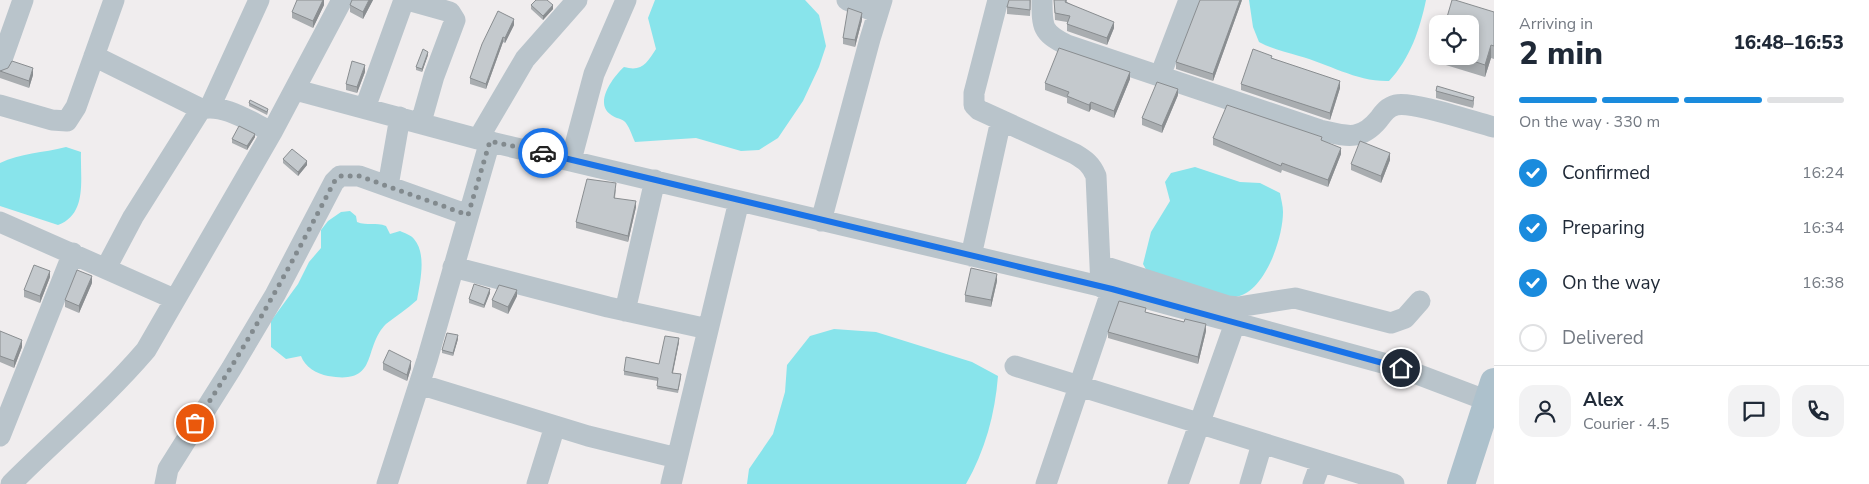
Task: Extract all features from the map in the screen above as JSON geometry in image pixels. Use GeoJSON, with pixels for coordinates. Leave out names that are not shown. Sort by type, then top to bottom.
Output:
{"type":"FeatureCollection","features":[{"type":"Feature","properties":{"kind":"main road"},"geometry":{"type":"LineString","coordinates":[[1461,484],[1491,392]]}},
{"type":"Feature","properties":{"kind":"street"},"geometry":{"type":"LineString","coordinates":[[0,65],[23,0]]}},
{"type":"Feature","properties":{"kind":"street"},"geometry":{"type":"LineString","coordinates":[[0,105],[52,120],[67,121],[76,107],[114,0]]}},
{"type":"Feature","properties":{"kind":"street"},"geometry":{"type":"LineString","coordinates":[[106,268],[133,217],[206,108],[259,0]]}},
{"type":"Feature","properties":{"kind":"street"},"geometry":{"type":"LineString","coordinates":[[11,484],[61,434],[120,380],[146,350],[174,298],[296,90],[342,0]]}},
{"type":"Feature","properties":{"kind":"street"},"geometry":{"type":"LineString","coordinates":[[365,108],[406,0],[450,12],[455,20]]}},
{"type":"Feature","properties":{"kind":"street"},"geometry":{"type":"LineString","coordinates":[[421,122],[434,76],[455,20],[466,0]]}},
{"type":"Feature","properties":{"kind":"street"},"geometry":{"type":"LineString","coordinates":[[387,484],[419,384],[468,215],[484,140],[525,59],[577,0]]}},
{"type":"Feature","properties":{"kind":"street"},"geometry":{"type":"LineString","coordinates":[[571,160],[594,74],[626,0]]}},
{"type":"Feature","properties":{"kind":"street"},"geometry":{"type":"LineString","coordinates":[[821,221],[880,7],[847,0]]}},
{"type":"Feature","properties":{"kind":"street"},"geometry":{"type":"LineString","coordinates":[[998,0],[973,100],[974,105],[979,110],[1075,154],[1087,161],[1093,168],[1096,176],[1103,278],[1078,386],[1046,484]]}},
{"type":"Feature","properties":{"kind":"street"},"geometry":{"type":"LineString","coordinates":[[1042,0],[1044,28],[1050,36],[1067,45],[1320,130],[1348,136],[1361,134],[1371,128],[1388,108],[1404,104],[1494,127]]}},
{"type":"Feature","properties":{"kind":"street"},"geometry":{"type":"LineString","coordinates":[[1160,76],[1189,0]]}},
{"type":"Feature","properties":{"kind":"street"},"geometry":{"type":"LineString","coordinates":[[94,56],[206,108],[222,109],[272,132]]}},
{"type":"Feature","properties":{"kind":"street"},"geometry":{"type":"LineString","coordinates":[[296,90],[484,140],[971,256],[1103,278],[1238,307],[1295,298],[1391,323],[1405,318],[1420,301]]}},
{"type":"Feature","properties":{"kind":"street"},"geometry":{"type":"LineString","coordinates":[[388,186],[400,117]]}},
{"type":"Feature","properties":{"kind":"street"},"geometry":{"type":"LineString","coordinates":[[971,256],[1002,120]]}},
{"type":"Feature","properties":{"kind":"street"},"geometry":{"type":"LineString","coordinates":[[166,484],[168,469],[275,295],[334,182],[340,176],[349,174],[468,215]]}},
{"type":"Feature","properties":{"kind":"street"},"geometry":{"type":"LineString","coordinates":[[624,311],[656,180]]}},
{"type":"Feature","properties":{"kind":"street"},"geometry":{"type":"LineString","coordinates":[[671,484],[739,201]]}},
{"type":"Feature","properties":{"kind":"street"},"geometry":{"type":"LineString","coordinates":[[0,222],[174,298]]}},
{"type":"Feature","properties":{"kind":"street"},"geometry":{"type":"LineString","coordinates":[[0,436],[73,253]]}},
{"type":"Feature","properties":{"kind":"street"},"geometry":{"type":"LineString","coordinates":[[453,267],[624,311],[708,329]]}},
{"type":"Feature","properties":{"kind":"street"},"geometry":{"type":"LineString","coordinates":[[1103,278],[1235,323],[1491,392]]}},
{"type":"Feature","properties":{"kind":"street"},"geometry":{"type":"LineString","coordinates":[[1178,484],[1235,323]]}},
{"type":"Feature","properties":{"kind":"street"},"geometry":{"type":"LineString","coordinates":[[1015,366],[1394,484]]}},
{"type":"Feature","properties":{"kind":"street"},"geometry":{"type":"LineString","coordinates":[[419,384],[555,426],[677,458]]}},
{"type":"Feature","properties":{"kind":"street"},"geometry":{"type":"LineString","coordinates":[[537,484],[555,426]]}},
{"type":"Feature","properties":{"kind":"street"},"geometry":{"type":"LineString","coordinates":[[1250,484],[1262,444]]}},
{"type":"Feature","properties":{"kind":"street"},"geometry":{"type":"LineString","coordinates":[[1313,484],[1321,462]]}},
{"type":"Feature","properties":{"kind":"water"},"geometry":{"type":"Polygon","coordinates":[[[655,0],[805,0],[819,15],[826,46],[819,67],[803,101],[778,138],[759,150],[741,151],[696,138],[635,142],[626,123],[610,114],[604,103],[607,89],[615,76],[624,67],[640,67],[656,49],[648,18],[655,0]]]}},
{"type":"Feature","properties":{"kind":"water"},"geometry":{"type":"Polygon","coordinates":[[[1249,0],[1426,0],[1421,22],[1403,63],[1389,81],[1377,81],[1354,76],[1259,42],[1253,27],[1249,0]]]}},
{"type":"Feature","properties":{"kind":"water"},"geometry":{"type":"Polygon","coordinates":[[[66,147],[81,152],[80,194],[74,213],[68,220],[58,225],[0,206],[0,163],[24,155],[66,147]]]}},
{"type":"Feature","properties":{"kind":"water"},"geometry":{"type":"Polygon","coordinates":[[[1195,167],[1240,182],[1260,183],[1280,193],[1283,210],[1280,236],[1276,249],[1264,275],[1256,285],[1246,293],[1236,297],[1208,291],[1148,273],[1143,264],[1151,232],[1170,201],[1165,182],[1171,173],[1195,167]]]}},
{"type":"Feature","properties":{"kind":"water"},"geometry":{"type":"Polygon","coordinates":[[[350,211],[356,216],[357,222],[386,226],[390,234],[400,231],[413,238],[420,252],[421,277],[417,300],[386,324],[379,333],[363,370],[356,375],[344,377],[328,376],[312,369],[301,356],[286,359],[271,347],[271,321],[298,284],[309,262],[321,248],[321,230],[328,221],[341,212],[350,211]]]}},
{"type":"Feature","properties":{"kind":"water"},"geometry":{"type":"Polygon","coordinates":[[[834,329],[876,332],[972,362],[998,376],[988,432],[979,459],[966,484],[747,484],[749,469],[773,434],[785,392],[787,365],[810,336],[834,329]]]}},
{"type":"Feature","properties":{"kind":"building"},"geometry":{"type":"Polygon","coordinates":[[[297,0],[323,0],[313,21],[292,12],[297,0]]]}},
{"type":"Feature","properties":{"kind":"building"},"geometry":{"type":"Polygon","coordinates":[[[352,0],[369,0],[363,12],[350,5],[352,0]]]}},
{"type":"Feature","properties":{"kind":"building"},"geometry":{"type":"Polygon","coordinates":[[[536,0],[547,0],[553,5],[543,16],[531,5],[536,0]]]}},
{"type":"Feature","properties":{"kind":"building"},"geometry":{"type":"Polygon","coordinates":[[[1009,0],[1030,0],[1030,10],[1007,7],[1009,0]]]}},
{"type":"Feature","properties":{"kind":"building"},"geometry":{"type":"Polygon","coordinates":[[[1054,0],[1066,0],[1065,2],[1114,22],[1107,38],[1067,24],[1070,16],[1055,13],[1054,0]]]}},
{"type":"Feature","properties":{"kind":"building"},"geometry":{"type":"Polygon","coordinates":[[[1200,0],[1240,0],[1213,74],[1176,62],[1200,0]]]}},
{"type":"Feature","properties":{"kind":"building"},"geometry":{"type":"Polygon","coordinates":[[[1452,0],[1494,12],[1494,46],[1491,45],[1485,65],[1479,63],[1479,15],[1448,15],[1452,0]]]}},
{"type":"Feature","properties":{"kind":"building"},"geometry":{"type":"Polygon","coordinates":[[[848,8],[862,13],[855,40],[843,38],[848,8]]]}},
{"type":"Feature","properties":{"kind":"building"},"geometry":{"type":"Polygon","coordinates":[[[498,11],[514,19],[505,38],[503,37],[486,84],[470,78],[482,44],[498,11]]]}},
{"type":"Feature","properties":{"kind":"building"},"geometry":{"type":"Polygon","coordinates":[[[1059,48],[1130,72],[1114,111],[1091,102],[1089,105],[1067,96],[1069,92],[1045,83],[1059,48]]]}},
{"type":"Feature","properties":{"kind":"building"},"geometry":{"type":"Polygon","coordinates":[[[423,49],[428,52],[422,69],[416,67],[423,49]]]}},
{"type":"Feature","properties":{"kind":"building"},"geometry":{"type":"Polygon","coordinates":[[[1253,49],[1272,56],[1271,58],[1340,81],[1330,113],[1241,84],[1253,49]]]}},
{"type":"Feature","properties":{"kind":"building"},"geometry":{"type":"Polygon","coordinates":[[[12,61],[33,68],[29,81],[0,71],[8,68],[12,61]]]}},
{"type":"Feature","properties":{"kind":"building"},"geometry":{"type":"Polygon","coordinates":[[[352,61],[365,65],[357,87],[346,84],[352,61]]]}},
{"type":"Feature","properties":{"kind":"building"},"geometry":{"type":"Polygon","coordinates":[[[1157,82],[1178,89],[1162,126],[1142,118],[1157,82]]]}},
{"type":"Feature","properties":{"kind":"building"},"geometry":{"type":"Polygon","coordinates":[[[1437,86],[1474,97],[1473,101],[1436,91],[1437,86]]]}},
{"type":"Feature","properties":{"kind":"building"},"geometry":{"type":"Polygon","coordinates":[[[250,100],[268,109],[267,112],[249,103],[250,100]]]}},
{"type":"Feature","properties":{"kind":"building"},"geometry":{"type":"Polygon","coordinates":[[[1227,105],[1322,137],[1321,140],[1341,148],[1328,180],[1282,163],[1281,166],[1213,138],[1227,105]]]}},
{"type":"Feature","properties":{"kind":"building"},"geometry":{"type":"Polygon","coordinates":[[[239,126],[255,134],[247,146],[232,139],[239,126]]]}},
{"type":"Feature","properties":{"kind":"building"},"geometry":{"type":"Polygon","coordinates":[[[1360,141],[1390,153],[1381,176],[1351,164],[1360,141]]]}},
{"type":"Feature","properties":{"kind":"building"},"geometry":{"type":"Polygon","coordinates":[[[292,149],[307,161],[298,172],[283,159],[292,149]]]}},
{"type":"Feature","properties":{"kind":"building"},"geometry":{"type":"Polygon","coordinates":[[[587,179],[616,183],[614,198],[636,201],[628,236],[576,222],[587,179]]]}},
{"type":"Feature","properties":{"kind":"building"},"geometry":{"type":"Polygon","coordinates":[[[34,265],[50,271],[40,296],[24,290],[34,265]]]}},
{"type":"Feature","properties":{"kind":"building"},"geometry":{"type":"Polygon","coordinates":[[[971,268],[997,274],[991,300],[965,295],[971,268]]]}},
{"type":"Feature","properties":{"kind":"building"},"geometry":{"type":"Polygon","coordinates":[[[77,270],[92,276],[79,306],[65,300],[77,270]]]}},
{"type":"Feature","properties":{"kind":"building"},"geometry":{"type":"Polygon","coordinates":[[[474,284],[490,289],[484,305],[469,299],[474,284]]]}},
{"type":"Feature","properties":{"kind":"building"},"geometry":{"type":"Polygon","coordinates":[[[499,285],[517,290],[508,307],[492,300],[499,285]]]}},
{"type":"Feature","properties":{"kind":"building"},"geometry":{"type":"Polygon","coordinates":[[[1119,301],[1146,308],[1145,312],[1184,322],[1185,319],[1206,324],[1198,357],[1108,332],[1119,301]]]}},
{"type":"Feature","properties":{"kind":"building"},"geometry":{"type":"Polygon","coordinates":[[[0,331],[22,340],[14,361],[0,356],[0,331]]]}},
{"type":"Feature","properties":{"kind":"building"},"geometry":{"type":"Polygon","coordinates":[[[447,333],[458,335],[453,353],[442,350],[447,333]]]}},
{"type":"Feature","properties":{"kind":"building"},"geometry":{"type":"Polygon","coordinates":[[[665,336],[679,338],[672,373],[681,374],[678,390],[657,386],[658,378],[624,371],[626,357],[659,364],[665,336]]]}},
{"type":"Feature","properties":{"kind":"building"},"geometry":{"type":"Polygon","coordinates":[[[389,350],[411,361],[407,375],[383,363],[389,350]]]}},
{"type":"Feature","properties":{"kind":"way so far"},"geometry":{"type":"LineString","coordinates":[[195,423],[231,369],[275,295],[334,182],[340,176],[349,174],[359,176],[468,215],[490,141],[543,153]]}},
{"type":"Feature","properties":{"kind":"route"},"geometry":{"type":"LineString","coordinates":[[543,153],[794,215],[1112,289],[1401,368]]}}]}
